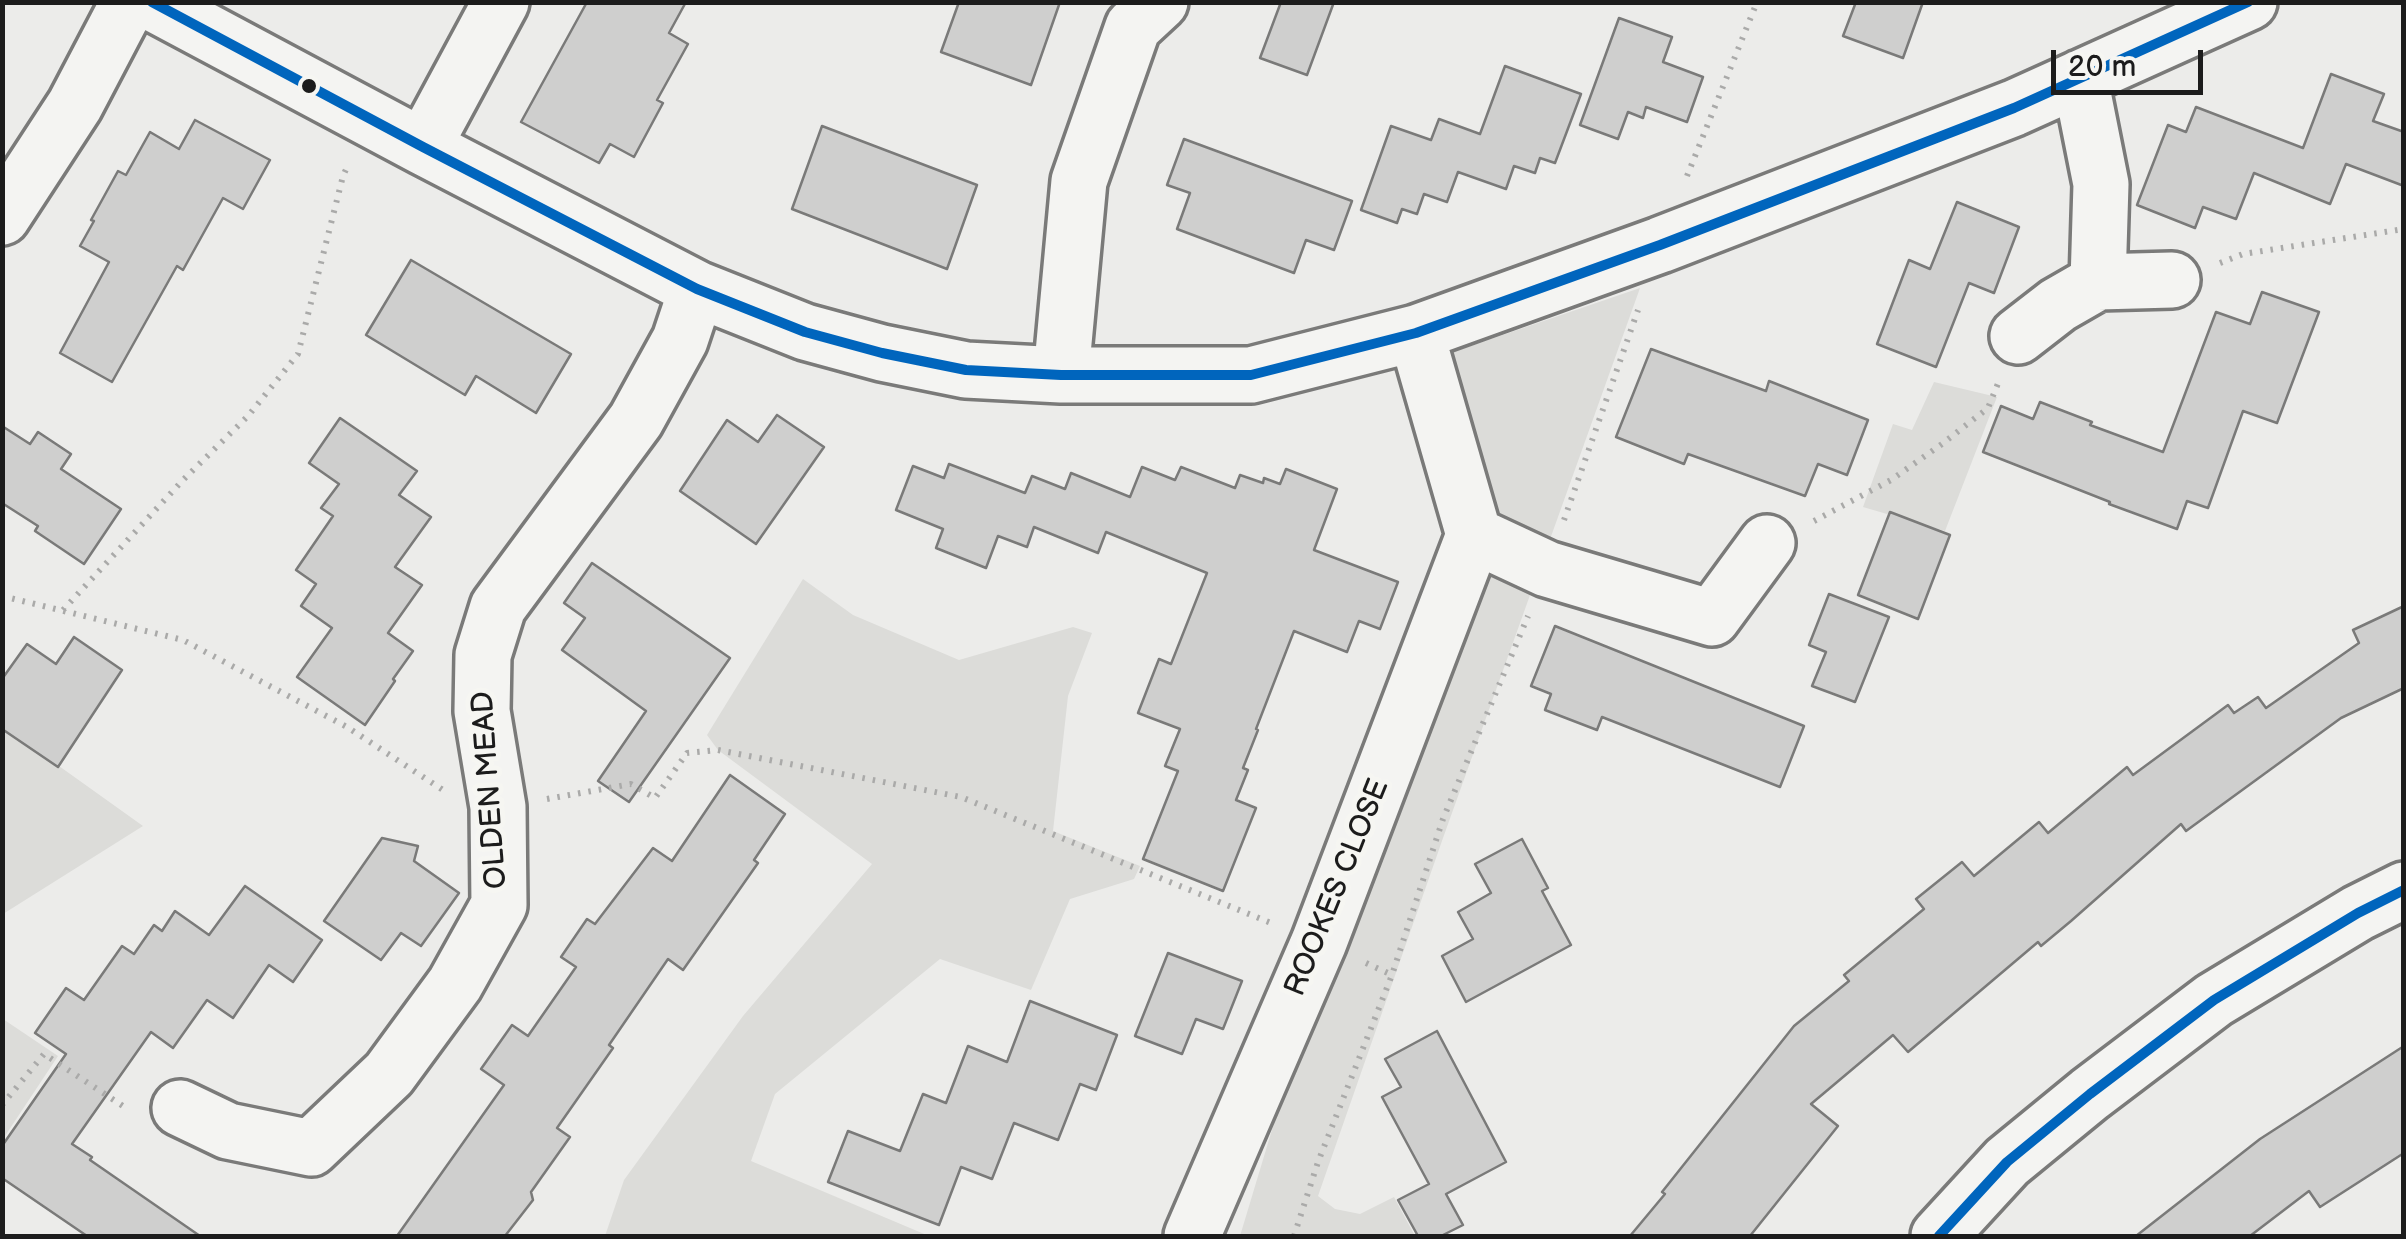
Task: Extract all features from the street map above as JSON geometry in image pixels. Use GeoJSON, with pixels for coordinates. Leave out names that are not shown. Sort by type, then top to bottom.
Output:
{"type":"FeatureCollection","features":[{"type":"Feature","properties":{"kind":"street"},"geometry":{"type":"LineString","coordinates":[[2,216],[76,105],[129,2]]}},
{"type":"Feature","properties":{"kind":"street"},"geometry":{"type":"LineString","coordinates":[[151,2],[697,289],[805,332],[882,353],[966,370],[1061,375],[1250,375],[1416,333],[1660,245],[2014,108],[2249,2]]}},
{"type":"Feature","properties":{"kind":"street"},"geometry":{"type":"LineString","coordinates":[[423,147],[501,2]]}},
{"type":"Feature","properties":{"kind":"street"},"geometry":{"type":"LineString","coordinates":[[1061,375],[1079,182],[1133,27],[1160,2]]}},
{"type":"Feature","properties":{"kind":"street"},"geometry":{"type":"LineString","coordinates":[[2080,78],[2101,184],[2098,282]]}},
{"type":"Feature","properties":{"kind":"street"},"geometry":{"type":"LineString","coordinates":[[2018,336],[2058,304],[2098,282],[2172,280]]}},
{"type":"Feature","properties":{"kind":"street","name":"OLDEN MEAD"},"geometry":{"type":"LineString","coordinates":[[180,1108],[228,1132],[311,1148],[388,1074],[455,984],[499,904],[498,807],[482,711],[483,654],[498,607],[636,420],[680,340],[697,289]]}},
{"type":"Feature","properties":{"kind":"street"},"geometry":{"type":"LineString","coordinates":[[1416,333],[1474,535],[1547,569],[1712,618],[1767,543]]}},
{"type":"Feature","properties":{"kind":"street","name":"ROOKES CLOSE"},"geometry":{"type":"LineString","coordinates":[[1192,1236],[1319,942],[1474,535]]}},
{"type":"Feature","properties":{"kind":"street"},"geometry":{"type":"LineString","coordinates":[[1939,1236],[2007,1162],[2214,1000],[2358,913],[2404,890]]}},
{"type":"Feature","properties":{"kind":"path"},"geometry":{"type":"LineString","coordinates":[[1294,1236],[1318,1162],[1392,975],[1443,819],[1547,569],[1660,245],[1757,2]]}},
{"type":"Feature","properties":{"kind":"path"},"geometry":{"type":"LineString","coordinates":[[63,610],[248,416],[298,354],[343,176],[369,118]]}},
{"type":"Feature","properties":{"kind":"path"},"geometry":{"type":"LineString","coordinates":[[2172,280],[2243,254],[2404,230]]}},
{"type":"Feature","properties":{"kind":"path"},"geometry":{"type":"LineString","coordinates":[[1767,543],[1891,480],[1988,408],[2018,336]]}},
{"type":"Feature","properties":{"kind":"path"},"geometry":{"type":"LineString","coordinates":[[2,596],[184,640],[347,728],[444,790],[498,807],[631,784],[654,798],[687,753],[718,750],[961,797],[1392,975]]}},
{"type":"Feature","properties":{"kind":"path"},"geometry":{"type":"LineString","coordinates":[[2,1106],[44,1054],[143,1118],[180,1108]]}},
{"type":"Feature","properties":{"kind":"shaded area"},"geometry":{"type":"Polygon","coordinates":[[[1640,288],[1318,1196],[1335,1209],[1360,1214],[1394,1197],[1415,1236],[1240,1236],[1321,967],[1490,514],[1447,354],[1640,288]]]}},
{"type":"Feature","properties":{"kind":"shaded area"},"geometry":{"type":"Polygon","coordinates":[[[1934,382],[1997,397],[1945,531],[1863,507],[1893,424],[1912,430],[1934,382]]]}},
{"type":"Feature","properties":{"kind":"shaded area"},"geometry":{"type":"Polygon","coordinates":[[[803,579],[853,615],[959,660],[1073,627],[1092,633],[1068,696],[1053,831],[1140,866],[1134,879],[1070,899],[1031,990],[940,959],[775,1094],[751,1161],[929,1236],[605,1236],[624,1180],[743,1016],[872,864],[718,750],[707,735],[803,579]]]}},
{"type":"Feature","properties":{"kind":"shaded area"},"geometry":{"type":"Polygon","coordinates":[[[3,726],[143,826],[3,914],[3,726]]]}},
{"type":"Feature","properties":{"kind":"shaded area"},"geometry":{"type":"Polygon","coordinates":[[[2,1019],[58,1056],[3,1139],[2,1019]]]}},
{"type":"Feature","properties":{"kind":"building"},"geometry":{"type":"Polygon","coordinates":[[[587,2],[686,2],[669,33],[688,44],[657,100],[663,103],[634,157],[610,144],[599,163],[521,122],[587,2]]]}},
{"type":"Feature","properties":{"kind":"building"},"geometry":{"type":"Polygon","coordinates":[[[959,2],[1060,2],[1031,85],[941,52],[959,2]]]}},
{"type":"Feature","properties":{"kind":"building"},"geometry":{"type":"Polygon","coordinates":[[[1281,2],[1334,2],[1307,75],[1260,58],[1281,2]]]}},
{"type":"Feature","properties":{"kind":"building"},"geometry":{"type":"Polygon","coordinates":[[[1856,2],[1923,2],[1903,58],[1843,36],[1856,2]]]}},
{"type":"Feature","properties":{"kind":"building"},"geometry":{"type":"Polygon","coordinates":[[[1619,18],[1672,37],[1663,62],[1703,77],[1687,122],[1646,107],[1643,118],[1628,112],[1618,139],[1580,125],[1619,18]]]}},
{"type":"Feature","properties":{"kind":"building"},"geometry":{"type":"Polygon","coordinates":[[[1505,66],[1581,94],[1555,163],[1540,158],[1535,173],[1514,166],[1506,189],[1458,172],[1447,202],[1424,194],[1417,214],[1402,209],[1397,223],[1361,210],[1391,126],[1431,140],[1439,119],[1480,134],[1505,66]]]}},
{"type":"Feature","properties":{"kind":"building"},"geometry":{"type":"Polygon","coordinates":[[[2331,74],[2384,94],[2373,121],[2404,132],[2404,186],[2346,164],[2330,204],[2254,173],[2236,219],[2203,207],[2195,228],[2137,205],[2168,125],[2186,132],[2196,107],[2303,148],[2331,74]]]}},
{"type":"Feature","properties":{"kind":"building"},"geometry":{"type":"Polygon","coordinates":[[[195,120],[270,160],[243,209],[223,198],[183,270],[177,266],[112,382],[60,353],[109,262],[80,246],[118,171],[126,175],[150,132],[179,149],[195,120]]]}},
{"type":"Feature","properties":{"kind":"building"},"geometry":{"type":"Polygon","coordinates":[[[822,126],[977,185],[947,269],[792,209],[822,126]]]}},
{"type":"Feature","properties":{"kind":"building"},"geometry":{"type":"Polygon","coordinates":[[[1184,139],[1352,201],[1334,250],[1306,240],[1294,273],[1177,229],[1190,193],[1167,185],[1184,139]]]}},
{"type":"Feature","properties":{"kind":"building"},"geometry":{"type":"Polygon","coordinates":[[[1957,202],[2019,227],[1994,293],[1969,283],[1936,367],[1877,344],[1909,260],[1930,269],[1957,202]]]}},
{"type":"Feature","properties":{"kind":"building"},"geometry":{"type":"Polygon","coordinates":[[[411,260],[571,354],[536,413],[476,376],[465,395],[366,335],[411,260]]]}},
{"type":"Feature","properties":{"kind":"building"},"geometry":{"type":"Polygon","coordinates":[[[2262,292],[2319,312],[2277,423],[2243,411],[2208,508],[2187,501],[2177,529],[1983,452],[2001,406],[2033,419],[2040,402],[2163,452],[2216,312],[2250,324],[2262,292]]]}},
{"type":"Feature","properties":{"kind":"building"},"geometry":{"type":"Polygon","coordinates":[[[1651,349],[1766,391],[1769,381],[1868,420],[1847,475],[1818,464],[1805,496],[1688,454],[1684,464],[1616,437],[1651,349]]]}},
{"type":"Feature","properties":{"kind":"building"},"geometry":{"type":"Polygon","coordinates":[[[777,415],[824,447],[756,544],[680,491],[727,420],[758,442],[777,415]]]}},
{"type":"Feature","properties":{"kind":"building"},"geometry":{"type":"Polygon","coordinates":[[[340,418],[417,471],[399,495],[431,517],[395,567],[422,585],[388,633],[413,651],[365,725],[297,677],[332,628],[301,606],[316,584],[296,570],[333,516],[321,508],[339,484],[309,463],[340,418]]]}},
{"type":"Feature","properties":{"kind":"building"},"geometry":{"type":"Polygon","coordinates":[[[2,426],[30,444],[38,432],[71,454],[61,469],[121,509],[84,564],[35,531],[38,526],[2,503],[2,426]]]}},
{"type":"Feature","properties":{"kind":"building"},"geometry":{"type":"Polygon","coordinates":[[[949,464],[1025,493],[1032,476],[1065,489],[1071,473],[1130,497],[1142,467],[1175,480],[1181,467],[1235,488],[1240,475],[1280,484],[1286,469],[1337,489],[1314,550],[1398,582],[1380,629],[1359,621],[1347,652],[1294,631],[1243,768],[1248,770],[1236,800],[1256,808],[1223,891],[1143,859],[1178,771],[1165,766],[1180,729],[1138,713],[1159,659],[1171,664],[1207,573],[1106,532],[1098,553],[1034,527],[1027,547],[998,536],[986,568],[936,548],[943,529],[896,510],[913,466],[944,478],[949,464]]]}},
{"type":"Feature","properties":{"kind":"building"},"geometry":{"type":"Polygon","coordinates":[[[1890,512],[1950,535],[1918,619],[1858,595],[1890,512]]]}},
{"type":"Feature","properties":{"kind":"building"},"geometry":{"type":"Polygon","coordinates":[[[592,563],[730,658],[629,802],[598,781],[646,711],[562,650],[585,618],[564,603],[592,563]]]}},
{"type":"Feature","properties":{"kind":"building"},"geometry":{"type":"Polygon","coordinates":[[[1829,594],[1889,617],[1855,702],[1812,686],[1826,652],[1809,645],[1829,594]]]}},
{"type":"Feature","properties":{"kind":"building"},"geometry":{"type":"Polygon","coordinates":[[[2404,606],[2404,688],[2341,718],[2186,831],[2181,824],[2071,921],[2041,946],[2038,942],[1908,1052],[1893,1035],[1811,1104],[1838,1126],[1750,1236],[1630,1236],[1794,1026],[1849,981],[1844,975],[1924,909],[1916,899],[1962,862],[1974,876],[2039,822],[2048,833],[2127,767],[2133,775],[2228,705],[2234,713],[2258,697],[2266,708],[2359,643],[2353,630],[2404,606]]]}},
{"type":"Feature","properties":{"kind":"building"},"geometry":{"type":"Polygon","coordinates":[[[1555,626],[1804,726],[1780,787],[1602,717],[1597,730],[1545,710],[1551,694],[1531,686],[1555,626]]]}},
{"type":"Feature","properties":{"kind":"building"},"geometry":{"type":"Polygon","coordinates":[[[74,637],[122,670],[58,767],[2,729],[2,679],[27,644],[56,664],[74,637]]]}},
{"type":"Feature","properties":{"kind":"building"},"geometry":{"type":"Polygon","coordinates":[[[730,775],[785,814],[754,860],[758,863],[683,970],[668,959],[609,1045],[613,1048],[557,1128],[570,1137],[531,1192],[533,1200],[505,1236],[397,1236],[504,1085],[481,1069],[512,1025],[528,1036],[576,967],[561,957],[587,919],[595,924],[653,848],[672,861],[730,775]]]}},
{"type":"Feature","properties":{"kind":"building"},"geometry":{"type":"Polygon","coordinates":[[[382,838],[418,846],[414,861],[459,893],[421,946],[401,933],[381,960],[324,921],[382,838]]]}},
{"type":"Feature","properties":{"kind":"building"},"geometry":{"type":"Polygon","coordinates":[[[1522,839],[1548,888],[1542,891],[1571,945],[1466,1002],[1442,956],[1473,939],[1458,912],[1491,893],[1475,864],[1522,839]]]}},
{"type":"Feature","properties":{"kind":"building"},"geometry":{"type":"Polygon","coordinates":[[[245,886],[322,940],[293,982],[269,965],[233,1018],[207,1000],[173,1048],[151,1032],[72,1144],[200,1236],[87,1236],[2,1178],[2,1146],[66,1054],[35,1033],[66,988],[84,1000],[122,946],[134,954],[154,925],[162,931],[175,911],[209,935],[245,886]]]}},
{"type":"Feature","properties":{"kind":"building"},"geometry":{"type":"Polygon","coordinates":[[[1168,953],[1242,981],[1223,1029],[1196,1019],[1182,1054],[1135,1036],[1168,953]]]}},
{"type":"Feature","properties":{"kind":"building"},"geometry":{"type":"Polygon","coordinates":[[[1030,1001],[1117,1035],[1096,1090],[1080,1084],[1058,1140],[1014,1123],[992,1179],[961,1167],[939,1225],[828,1182],[848,1131],[900,1151],[923,1094],[946,1103],[968,1046],[1007,1062],[1030,1001]]]}},
{"type":"Feature","properties":{"kind":"building"},"geometry":{"type":"Polygon","coordinates":[[[1437,1031],[1506,1162],[1446,1194],[1463,1225],[1441,1236],[1418,1236],[1398,1200],[1429,1184],[1382,1097],[1401,1087],[1385,1059],[1437,1031]]]}},
{"type":"Feature","properties":{"kind":"building"},"geometry":{"type":"Polygon","coordinates":[[[2404,1046],[2404,1153],[2320,1207],[2309,1191],[2250,1236],[2136,1236],[2260,1139],[2404,1046]]]}},
{"type":"Feature","properties":{"kind":"transit line"},"geometry":{"type":"LineString","coordinates":[[152,2],[697,289],[805,332],[882,353],[966,370],[1061,375],[1251,375],[1416,333],[1660,245],[2014,108],[2248,2]]}},
{"type":"Feature","properties":{"kind":"transit line"},"geometry":{"type":"LineString","coordinates":[[1939,1236],[2007,1162],[2214,1000],[2358,913],[2404,890]]}}]}
